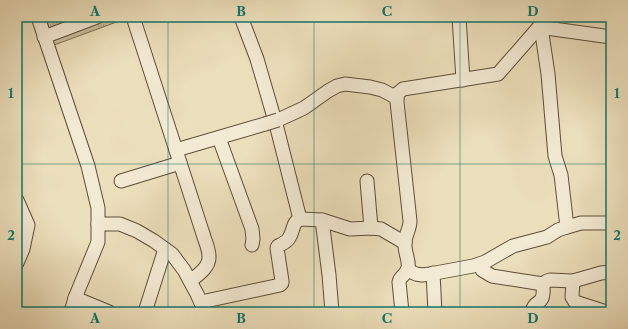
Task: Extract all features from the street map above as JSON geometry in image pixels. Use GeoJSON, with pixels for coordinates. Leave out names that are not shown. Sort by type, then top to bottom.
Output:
{"type":"FeatureCollection","features":[{"type":"Feature","properties":{"kind":"street"},"geometry":{"type":"LineString","coordinates":[[38,17],[88,166],[98,208],[98,242],[75,298],[71,312]]}},
{"type":"Feature","properties":{"kind":"street"},"geometry":{"type":"LineString","coordinates":[[44,37],[96,17]]}},
{"type":"Feature","properties":{"kind":"street"},"geometry":{"type":"LineString","coordinates":[[133,17],[209,256],[206,266],[202,272],[190,282]]}},
{"type":"Feature","properties":{"kind":"street"},"geometry":{"type":"LineString","coordinates":[[241,17],[257,59],[301,219]]}},
{"type":"Feature","properties":{"kind":"street"},"geometry":{"type":"LineString","coordinates":[[459,17],[463,80]]}},
{"type":"Feature","properties":{"kind":"street"},"geometry":{"type":"LineString","coordinates":[[402,312],[399,282],[400,278],[406,272],[408,264],[405,243],[410,221],[396,98],[397,94],[403,89],[498,74],[539,27],[611,37]]}},
{"type":"Feature","properties":{"kind":"street"},"geometry":{"type":"LineString","coordinates":[[541,27],[548,74],[555,156],[561,175],[567,227]]}},
{"type":"Feature","properties":{"kind":"street"},"geometry":{"type":"LineString","coordinates":[[176,150],[278,120],[304,108],[328,91],[344,84],[382,90],[396,98]]}},
{"type":"Feature","properties":{"kind":"street"},"geometry":{"type":"LineString","coordinates":[[219,138],[252,229],[252,245]]}},
{"type":"Feature","properties":{"kind":"street"},"geometry":{"type":"LineString","coordinates":[[121,181],[180,163]]}},
{"type":"Feature","properties":{"kind":"street"},"geometry":{"type":"LineString","coordinates":[[367,181],[371,228]]}},
{"type":"Feature","properties":{"kind":"street"},"geometry":{"type":"LineString","coordinates":[[17,200],[28,225],[23,249],[17,263]]}},
{"type":"Feature","properties":{"kind":"street"},"geometry":{"type":"LineString","coordinates":[[98,224],[120,224],[137,230],[172,254],[184,270],[203,307],[280,285],[282,281],[277,248],[289,239],[297,220],[322,220],[350,228],[371,228],[384,230],[405,243]]}},
{"type":"Feature","properties":{"kind":"street"},"geometry":{"type":"LineString","coordinates":[[322,220],[332,312]]}},
{"type":"Feature","properties":{"kind":"street"},"geometry":{"type":"LineString","coordinates":[[406,272],[416,274],[433,273],[480,264],[513,246],[547,238],[558,230],[567,227],[581,223],[611,223]]}},
{"type":"Feature","properties":{"kind":"street"},"geometry":{"type":"LineString","coordinates":[[145,312],[165,249]]}},
{"type":"Feature","properties":{"kind":"street"},"geometry":{"type":"LineString","coordinates":[[482,270],[492,276],[543,284],[550,280],[573,281],[601,273],[611,272]]}},
{"type":"Feature","properties":{"kind":"street"},"geometry":{"type":"LineString","coordinates":[[433,273],[435,312]]}},
{"type":"Feature","properties":{"kind":"street"},"geometry":{"type":"LineString","coordinates":[[573,281],[572,297],[576,302],[606,312]]}},
{"type":"Feature","properties":{"kind":"street"},"geometry":{"type":"LineString","coordinates":[[532,312],[535,304],[543,297],[543,284]]}},
{"type":"Feature","properties":{"kind":"street"},"geometry":{"type":"LineString","coordinates":[[75,298],[109,312]]}},
{"type":"Feature","properties":{"kind":"green space"},"geometry":{"type":"Polygon","coordinates":[[[45,17],[121,17],[122,20],[54,45],[45,17]]]}}]}
